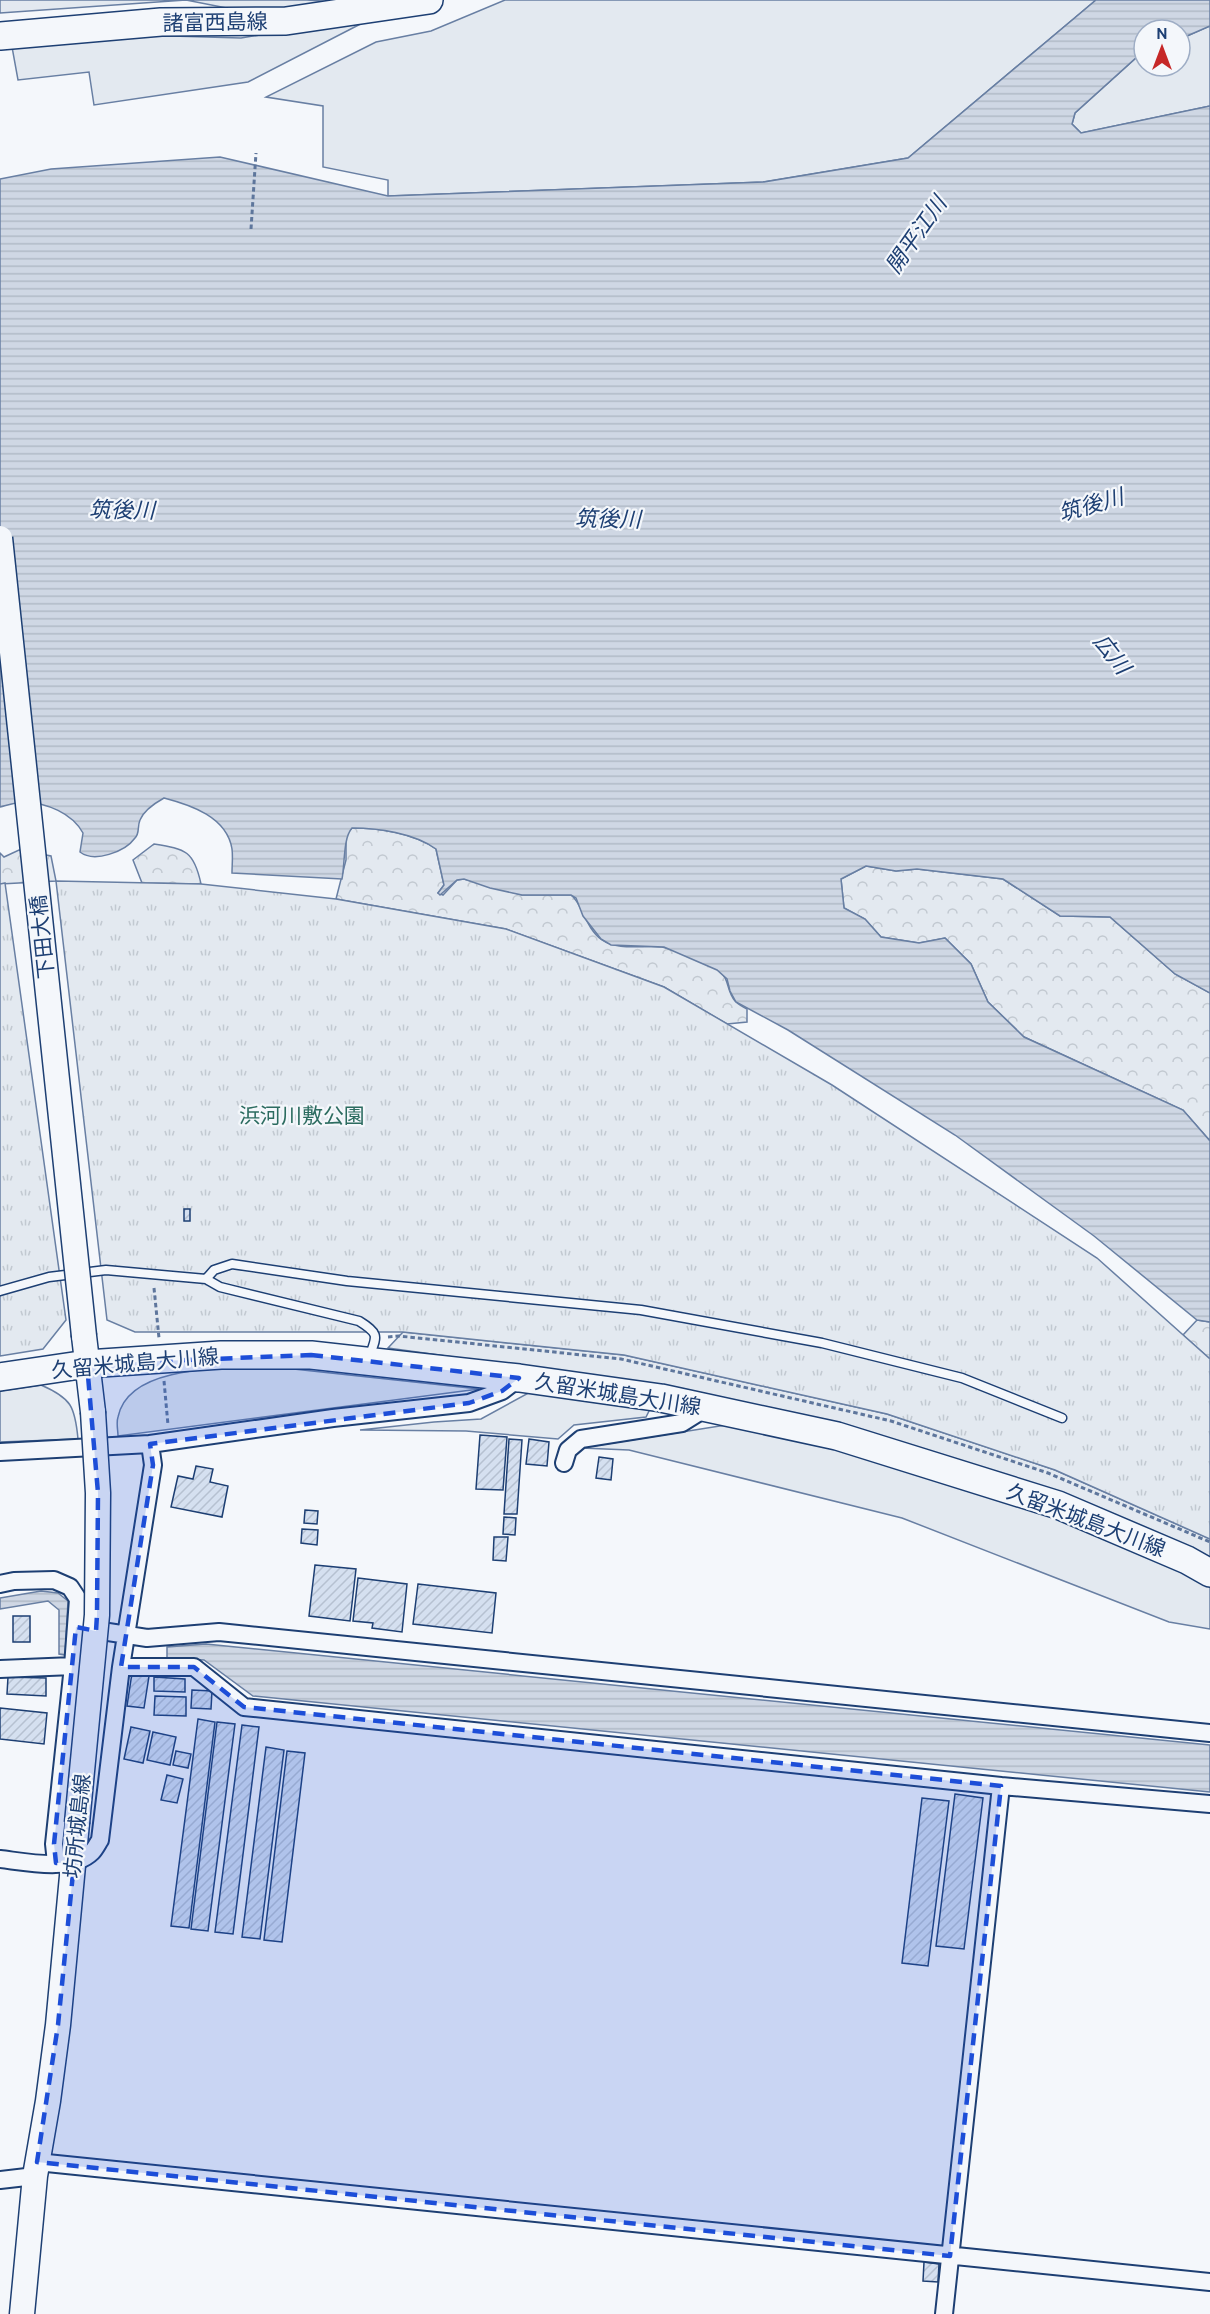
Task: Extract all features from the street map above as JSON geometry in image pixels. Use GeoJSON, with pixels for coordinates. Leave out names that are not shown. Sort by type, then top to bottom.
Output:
{"type":"FeatureCollection","features":[{"type":"Feature","properties":{"kind":"main road","name":"諸富西島線"},"geometry":{"type":"LineString","coordinates":[[0,36],[161,22],[286,21],[411,1]]}},
{"type":"Feature","properties":{"kind":"main road","name":"下田大橋"},"geometry":{"type":"LineString","coordinates":[[0,538],[84,1336]]}},
{"type":"Feature","properties":{"kind":"main road","name":"坊所城島線"},"geometry":{"type":"LineString","coordinates":[[22,2314],[36,2169],[58,2025],[65,1863],[78,1823],[97,1615],[98,1493],[93,1412],[84,1336]]}},
{"type":"Feature","properties":{"kind":"main road","name":"久留米城島大川線"},"geometry":{"type":"LineString","coordinates":[[0,1377],[87,1364],[221,1355],[312,1354],[519,1378],[661,1398],[837,1436],[1058,1505],[1186,1560],[1210,1573]]}},
{"type":"Feature","properties":{"kind":"street"},"geometry":{"type":"LineString","coordinates":[[0,1452],[150,1444],[333,1418],[469,1402],[502,1390],[519,1378]]}},
{"type":"Feature","properties":{"kind":"street"},"geometry":{"type":"LineString","coordinates":[[564,1463],[568,1450],[581,1439],[682,1423],[706,1408]]}},
{"type":"Feature","properties":{"kind":"street"},"geometry":{"type":"LineString","coordinates":[[0,1859],[34,1863],[65,1863],[92,1852],[100,1840],[121,1667],[153,1465],[150,1444]]}},
{"type":"Feature","properties":{"kind":"street"},"geometry":{"type":"LineString","coordinates":[[0,1584],[14,1581],[54,1580],[70,1587],[78,1599],[54,1844],[65,1863]]}},
{"type":"Feature","properties":{"kind":"street"},"geometry":{"type":"LineString","coordinates":[[76,1627],[147,1638],[219,1632],[1210,1733]]}},
{"type":"Feature","properties":{"kind":"street"},"geometry":{"type":"LineString","coordinates":[[0,1669],[73,1666]]}},
{"type":"Feature","properties":{"kind":"street"},"geometry":{"type":"LineString","coordinates":[[121,1667],[194,1667],[244,1707],[1001,1786],[1210,1804]]}},
{"type":"Feature","properties":{"kind":"street"},"geometry":{"type":"LineString","coordinates":[[944,2314],[1001,1786]]}},
{"type":"Feature","properties":{"kind":"street"},"geometry":{"type":"LineString","coordinates":[[0,2180],[36,2169],[1210,2282]]}},
{"type":"Feature","properties":{"kind":"lane"},"geometry":{"type":"LineString","coordinates":[[206,1279],[214,1270],[232,1264],[347,1281],[641,1310],[822,1343],[962,1378],[1062,1418]]}},
{"type":"Feature","properties":{"kind":"lane"},"geometry":{"type":"LineString","coordinates":[[0,1292],[49,1277],[106,1270],[206,1279],[220,1287],[359,1321],[374,1330],[376,1338],[368,1360]]}},
{"type":"Feature","properties":{"kind":"path"},"geometry":{"type":"LineString","coordinates":[[251,229],[256,153]]}},
{"type":"Feature","properties":{"kind":"path"},"geometry":{"type":"LineString","coordinates":[[154,1286],[170,1441]]}},
{"type":"Feature","properties":{"kind":"highlighted area"},"geometry":{"type":"Polygon","coordinates":[[[311,1355],[519,1378],[502,1391],[469,1403],[150,1444],[153,1465],[121,1667],[194,1667],[244,1707],[1001,1786],[950,2256],[37,2162],[58,2025],[74,1863],[56,1863],[54,1844],[76,1627],[96,1631],[98,1493],[87,1364],[311,1355]]]}},
{"type":"Feature","properties":{"kind":"green space"},"geometry":{"type":"Polygon","coordinates":[[[0,0],[186,0],[0,13],[0,0]]]}},
{"type":"Feature","properties":{"kind":"green space"},"geometry":{"type":"Polygon","coordinates":[[[186,0],[307,0],[337,2],[252,13],[186,0]]]}},
{"type":"Feature","properties":{"kind":"green space"},"geometry":{"type":"Polygon","coordinates":[[[505,0],[1096,0],[908,158],[763,182],[388,196],[388,180],[323,167],[323,106],[266,97],[376,42],[431,31],[505,0]]]}},
{"type":"Feature","properties":{"kind":"green space"},"geometry":{"type":"Polygon","coordinates":[[[376,16],[248,82],[94,105],[89,72],[18,80],[12,47],[136,35],[241,38],[376,16]]]}},
{"type":"Feature","properties":{"kind":"green space"},"geometry":{"type":"Polygon","coordinates":[[[1210,26],[1210,106],[1081,133],[1072,124],[1075,113],[1132,62],[1132,78],[1192,78],[1192,34],[1210,26]]]}},
{"type":"Feature","properties":{"kind":"green space"},"geometry":{"type":"Polygon","coordinates":[[[352,828],[407,835],[436,849],[444,885],[438,893],[443,895],[457,880],[464,879],[522,895],[571,895],[579,904],[596,935],[602,940],[623,947],[662,947],[718,970],[722,973],[735,1001],[747,1009],[747,1022],[727,1024],[664,987],[506,929],[336,899],[346,860],[346,835],[352,828]]]}},
{"type":"Feature","properties":{"kind":"green space"},"geometry":{"type":"Polygon","coordinates":[[[154,844],[181,850],[187,854],[195,865],[201,884],[142,883],[133,860],[154,844]]]}},
{"type":"Feature","properties":{"kind":"green space"},"geometry":{"type":"Polygon","coordinates":[[[19,850],[51,856],[56,881],[0,884],[0,853],[4,857],[19,850]]]}},
{"type":"Feature","properties":{"kind":"green space"},"geometry":{"type":"Polygon","coordinates":[[[866,866],[896,871],[917,869],[1003,879],[1060,916],[1110,917],[1175,974],[1210,993],[1210,1141],[1183,1110],[1024,1037],[988,1002],[971,964],[945,938],[919,943],[881,937],[865,919],[844,908],[841,879],[866,866]]]}},
{"type":"Feature","properties":{"kind":"green space","name":"浜河川敷公園"},"geometry":{"type":"Polygon","coordinates":[[[56,881],[201,884],[336,899],[506,929],[664,987],[832,1085],[1097,1258],[1210,1359],[1210,1539],[1055,1470],[887,1414],[624,1355],[403,1332],[135,1332],[107,1320],[56,881]]]}},
{"type":"Feature","properties":{"kind":"green space"},"geometry":{"type":"Polygon","coordinates":[[[5,883],[66,1320],[43,1349],[0,1356],[0,884],[5,883]]]}},
{"type":"Feature","properties":{"kind":"green space"},"geometry":{"type":"Polygon","coordinates":[[[1197,1320],[1210,1322],[1210,1359],[1183,1335],[1197,1320]]]}},
{"type":"Feature","properties":{"kind":"green space"},"geometry":{"type":"Polygon","coordinates":[[[403,1332],[624,1355],[887,1414],[1055,1470],[1210,1539],[1210,1558],[1041,1486],[863,1430],[629,1381],[388,1348],[403,1332]]]}},
{"type":"Feature","properties":{"kind":"green space"},"geometry":{"type":"Polygon","coordinates":[[[275,1367],[479,1389],[118,1436],[117,1419],[126,1399],[141,1386],[185,1372],[275,1367]]]}},
{"type":"Feature","properties":{"kind":"green space"},"geometry":{"type":"Polygon","coordinates":[[[41,1385],[59,1394],[70,1404],[78,1439],[0,1442],[0,1391],[41,1385]]]}},
{"type":"Feature","properties":{"kind":"green space"},"geometry":{"type":"Polygon","coordinates":[[[532,1391],[651,1407],[646,1417],[574,1425],[558,1439],[466,1431],[360,1430],[481,1419],[532,1391]]]}},
{"type":"Feature","properties":{"kind":"green space"},"geometry":{"type":"Polygon","coordinates":[[[726,1425],[857,1453],[1058,1517],[1179,1570],[1210,1587],[1210,1629],[1169,1622],[902,1518],[629,1450],[581,1448],[726,1425]]]}},
{"type":"Feature","properties":{"kind":"water"},"geometry":{"type":"Polygon","coordinates":[[[1096,0],[1210,0],[1210,26],[1192,34],[1192,18],[1132,18],[1132,62],[1075,113],[1072,124],[1081,133],[1210,106],[1210,993],[1175,974],[1110,917],[1060,916],[1003,879],[917,869],[896,871],[866,866],[841,879],[844,908],[865,919],[881,937],[919,943],[945,938],[971,964],[988,1002],[1024,1037],[1183,1110],[1210,1141],[1210,1322],[1197,1320],[1094,1236],[955,1135],[788,1030],[736,1002],[727,979],[717,970],[664,947],[611,945],[601,939],[583,916],[576,898],[571,895],[522,895],[464,879],[457,880],[440,895],[438,893],[444,885],[436,849],[407,835],[384,830],[352,828],[346,845],[342,879],[232,873],[232,849],[223,829],[206,814],[164,798],[142,816],[137,836],[130,843],[124,848],[101,856],[86,855],[80,852],[83,833],[72,820],[58,810],[41,804],[24,802],[0,807],[0,179],[51,169],[220,157],[388,196],[764,182],[908,158],[1096,0]]]}},
{"type":"Feature","properties":{"kind":"water"},"geometry":{"type":"Polygon","coordinates":[[[41,1591],[58,1593],[68,1601],[65,1655],[59,1654],[59,1610],[48,1601],[0,1609],[0,1598],[41,1591]]]}},
{"type":"Feature","properties":{"kind":"water"},"geometry":{"type":"Polygon","coordinates":[[[206,1644],[1210,1745],[1210,1792],[253,1696],[204,1660],[167,1658],[167,1647],[206,1644]]]}},
{"type":"Feature","properties":{"kind":"building"},"geometry":{"type":"Polygon","coordinates":[[[184,1209],[190,1209],[190,1221],[184,1221],[184,1209]]]}},
{"type":"Feature","properties":{"kind":"building"},"geometry":{"type":"Polygon","coordinates":[[[480,1435],[507,1437],[503,1490],[476,1489],[480,1435]]]}},
{"type":"Feature","properties":{"kind":"building"},"geometry":{"type":"Polygon","coordinates":[[[509,1439],[522,1440],[517,1514],[504,1514],[509,1439]]]}},
{"type":"Feature","properties":{"kind":"building"},"geometry":{"type":"Polygon","coordinates":[[[529,1439],[549,1442],[547,1466],[526,1464],[529,1439]]]}},
{"type":"Feature","properties":{"kind":"building"},"geometry":{"type":"Polygon","coordinates":[[[599,1457],[613,1459],[611,1480],[596,1478],[599,1457]]]}},
{"type":"Feature","properties":{"kind":"building"},"geometry":{"type":"Polygon","coordinates":[[[196,1466],[213,1469],[210,1482],[228,1486],[222,1517],[171,1507],[178,1476],[193,1479],[196,1466]]]}},
{"type":"Feature","properties":{"kind":"building"},"geometry":{"type":"Polygon","coordinates":[[[305,1510],[318,1511],[317,1524],[304,1523],[305,1510]]]}},
{"type":"Feature","properties":{"kind":"building"},"geometry":{"type":"Polygon","coordinates":[[[504,1517],[516,1518],[515,1535],[503,1534],[504,1517]]]}},
{"type":"Feature","properties":{"kind":"building"},"geometry":{"type":"Polygon","coordinates":[[[302,1529],[318,1530],[317,1545],[301,1543],[302,1529]]]}},
{"type":"Feature","properties":{"kind":"building"},"geometry":{"type":"Polygon","coordinates":[[[494,1537],[508,1537],[506,1561],[493,1560],[494,1537]]]}},
{"type":"Feature","properties":{"kind":"building"},"geometry":{"type":"Polygon","coordinates":[[[315,1565],[356,1569],[350,1621],[309,1616],[315,1565]]]}},
{"type":"Feature","properties":{"kind":"building"},"geometry":{"type":"Polygon","coordinates":[[[358,1578],[407,1584],[402,1632],[372,1628],[373,1623],[353,1621],[358,1578]]]}},
{"type":"Feature","properties":{"kind":"building"},"geometry":{"type":"Polygon","coordinates":[[[418,1584],[496,1593],[492,1633],[413,1624],[418,1584]]]}},
{"type":"Feature","properties":{"kind":"building"},"geometry":{"type":"Polygon","coordinates":[[[13,1616],[30,1616],[30,1642],[13,1642],[13,1616]]]}},
{"type":"Feature","properties":{"kind":"building"},"geometry":{"type":"Polygon","coordinates":[[[132,1673],[149,1676],[144,1708],[127,1706],[132,1673]]]}},
{"type":"Feature","properties":{"kind":"building"},"geometry":{"type":"Polygon","coordinates":[[[8,1677],[46,1678],[46,1696],[7,1694],[8,1677]]]}},
{"type":"Feature","properties":{"kind":"building"},"geometry":{"type":"Polygon","coordinates":[[[154,1677],[185,1679],[185,1692],[154,1691],[154,1677]]]}},
{"type":"Feature","properties":{"kind":"building"},"geometry":{"type":"Polygon","coordinates":[[[192,1690],[212,1691],[211,1709],[191,1708],[192,1690]]]}},
{"type":"Feature","properties":{"kind":"building"},"geometry":{"type":"Polygon","coordinates":[[[155,1696],[186,1697],[186,1716],[154,1715],[155,1696]]]}},
{"type":"Feature","properties":{"kind":"building"},"geometry":{"type":"Polygon","coordinates":[[[0,1708],[47,1713],[44,1744],[0,1739],[0,1708]]]}},
{"type":"Feature","properties":{"kind":"building"},"geometry":{"type":"Polygon","coordinates":[[[198,1719],[215,1722],[189,1928],[171,1926],[198,1719]]]}},
{"type":"Feature","properties":{"kind":"building"},"geometry":{"type":"Polygon","coordinates":[[[217,1722],[235,1724],[208,1931],[191,1929],[217,1722]]]}},
{"type":"Feature","properties":{"kind":"building"},"geometry":{"type":"Polygon","coordinates":[[[242,1725],[259,1727],[233,1934],[215,1932],[242,1725]]]}},
{"type":"Feature","properties":{"kind":"building"},"geometry":{"type":"Polygon","coordinates":[[[131,1727],[150,1731],[143,1763],[124,1759],[131,1727]]]}},
{"type":"Feature","properties":{"kind":"building"},"geometry":{"type":"Polygon","coordinates":[[[153,1732],[176,1737],[170,1765],[147,1760],[153,1732]]]}},
{"type":"Feature","properties":{"kind":"building"},"geometry":{"type":"Polygon","coordinates":[[[266,1747],[284,1750],[260,1939],[242,1937],[266,1747]]]}},
{"type":"Feature","properties":{"kind":"building"},"geometry":{"type":"Polygon","coordinates":[[[176,1751],[191,1754],[188,1768],[173,1765],[176,1751]]]}},
{"type":"Feature","properties":{"kind":"building"},"geometry":{"type":"Polygon","coordinates":[[[287,1751],[305,1753],[282,1942],[264,1940],[287,1751]]]}},
{"type":"Feature","properties":{"kind":"building"},"geometry":{"type":"Polygon","coordinates":[[[167,1775],[183,1779],[177,1803],[161,1800],[167,1775]]]}},
{"type":"Feature","properties":{"kind":"building"},"geometry":{"type":"Polygon","coordinates":[[[955,1794],[983,1798],[964,1949],[936,1946],[955,1794]]]}},
{"type":"Feature","properties":{"kind":"building"},"geometry":{"type":"Polygon","coordinates":[[[922,1798],[949,1801],[928,1966],[902,1963],[922,1798]]]}},
{"type":"Feature","properties":{"kind":"building"},"geometry":{"type":"Polygon","coordinates":[[[924,2262],[939,2264],[938,2282],[923,2281],[924,2262]]]}},
{"type":"Feature","properties":{"kind":"water label","name":"開平江川"},"geometry":{"type":"Point","coordinates":[916,235]}},
{"type":"Feature","properties":{"kind":"water label","name":"筑後川"},"geometry":{"type":"Point","coordinates":[1091,505]}},
{"type":"Feature","properties":{"kind":"water label","name":"筑後川"},"geometry":{"type":"Point","coordinates":[122,510]}},
{"type":"Feature","properties":{"kind":"water label","name":"筑後川"},"geometry":{"type":"Point","coordinates":[608,519]}},
{"type":"Feature","properties":{"kind":"water label","name":"広川"},"geometry":{"type":"Point","coordinates":[1112,654]}}]}
